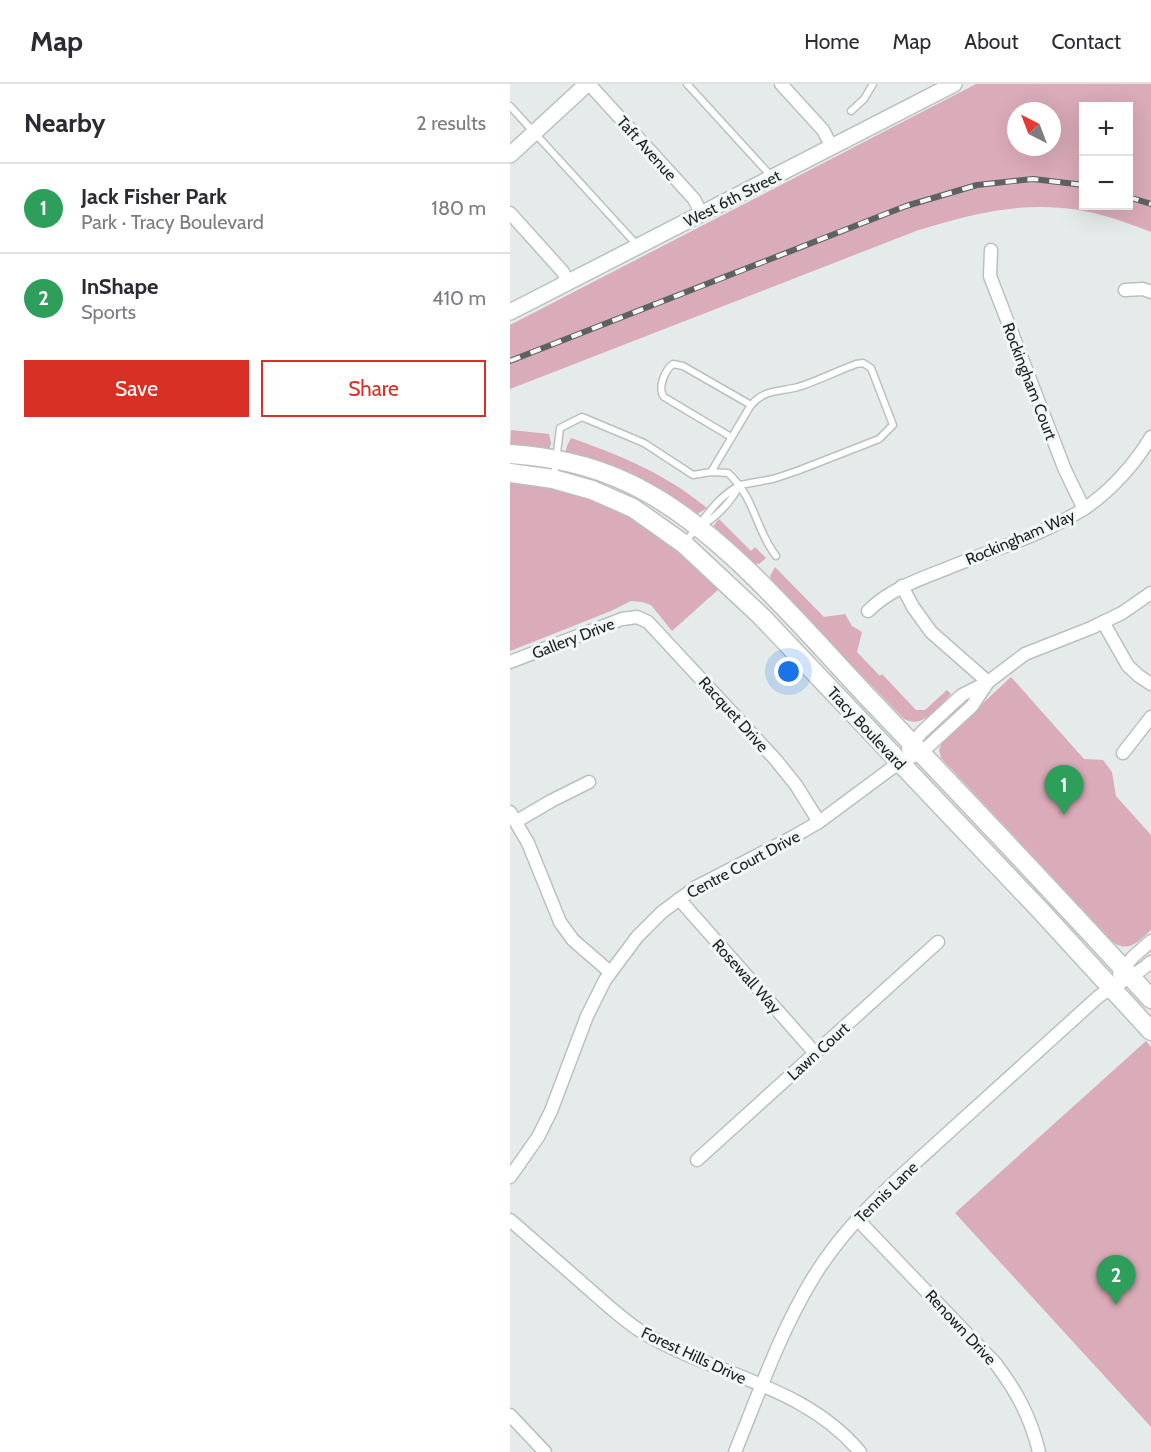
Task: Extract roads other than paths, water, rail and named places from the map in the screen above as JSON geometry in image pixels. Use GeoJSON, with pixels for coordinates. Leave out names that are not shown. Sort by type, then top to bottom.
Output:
{"type":"FeatureCollection","features":[{"type":"Feature","properties":{"kind":"main road","name":"Tracy Boulevard"},"geometry":{"type":"LineString","coordinates":[[510,454],[557,460],[591,468],[628,483],[662,501],[698,528],[765,589],[1151,999]]}},
{"type":"Feature","properties":{"kind":"main road","name":"Tracy Boulevard"},"geometry":{"type":"LineString","coordinates":[[510,473],[553,479],[615,499],[652,520],[684,544],[761,615],[1151,1031]]}},
{"type":"Feature","properties":{"kind":"street"},"geometry":{"type":"LineString","coordinates":[[510,155],[588,84]]}},
{"type":"Feature","properties":{"kind":"street","name":"Taft Avenue"},"geometry":{"type":"LineString","coordinates":[[588,84],[694,200],[701,213]]}},
{"type":"Feature","properties":{"kind":"street"},"geometry":{"type":"LineString","coordinates":[[781,84],[823,130],[832,147]]}},
{"type":"Feature","properties":{"kind":"street","name":"West 6th Street"},"geometry":{"type":"LineString","coordinates":[[510,312],[954,84]]}},
{"type":"Feature","properties":{"kind":"street"},"geometry":{"type":"LineString","coordinates":[[510,213],[563,272],[568,282]]}},
{"type":"Feature","properties":{"kind":"street","name":"Rockingham Court"},"geometry":{"type":"LineString","coordinates":[[991,249],[990,276],[1065,470],[1084,509]]}},
{"type":"Feature","properties":{"kind":"street"},"geometry":{"type":"LineString","coordinates":[[1125,290],[1143,289],[1151,292]]}},
{"type":"Feature","properties":{"kind":"street","name":"Rockingham Way"},"geometry":{"type":"LineString","coordinates":[[868,610],[902,586],[1034,533],[1084,509],[1126,472],[1151,437]]}},
{"type":"Feature","properties":{"kind":"street"},"geometry":{"type":"LineString","coordinates":[[902,586],[913,607],[931,632],[988,682]]}},
{"type":"Feature","properties":{"kind":"street","name":"Centre Court Drive"},"geometry":{"type":"LineString","coordinates":[[510,1177],[538,1137],[587,1016],[609,972],[637,937],[662,912],[712,877],[819,822],[972,706],[988,682],[1025,654],[1122,613],[1151,593]]}},
{"type":"Feature","properties":{"kind":"street","name":"Gallery Drive"},"geometry":{"type":"LineString","coordinates":[[510,663],[622,619],[637,617]]}},
{"type":"Feature","properties":{"kind":"street","name":"Racquet Drive"},"geometry":{"type":"LineString","coordinates":[[637,617],[648,622],[658,631],[775,759],[796,785],[819,822]]}},
{"type":"Feature","properties":{"kind":"street"},"geometry":{"type":"LineString","coordinates":[[1103,622],[1128,666],[1151,684]]}},
{"type":"Feature","properties":{"kind":"street"},"geometry":{"type":"LineString","coordinates":[[1123,753],[1151,717]]}},
{"type":"Feature","properties":{"kind":"street"},"geometry":{"type":"LineString","coordinates":[[589,782],[513,817],[528,843],[560,922],[573,940],[609,972]]}},
{"type":"Feature","properties":{"kind":"street","name":"Rosewall Way"},"geometry":{"type":"LineString","coordinates":[[679,899],[815,1053]]}},
{"type":"Feature","properties":{"kind":"street","name":"Tennis Lane"},"geometry":{"type":"LineString","coordinates":[[735,1452],[782,1337],[813,1277],[838,1240],[893,1183],[1127,973],[1151,941]]}},
{"type":"Feature","properties":{"kind":"street","name":"Lawn Court"},"geometry":{"type":"LineString","coordinates":[[698,1160],[938,942]]}},
{"type":"Feature","properties":{"kind":"street","name":"Tennis Lane"},"geometry":{"type":"LineString","coordinates":[[1127,973],[1151,962]]}},
{"type":"Feature","properties":{"kind":"street","name":"Renown Drive"},"geometry":{"type":"LineString","coordinates":[[857,1219],[996,1364],[1026,1410],[1039,1452]]}},
{"type":"Feature","properties":{"kind":"street","name":"Forest Hills Drive"},"geometry":{"type":"LineString","coordinates":[[510,1220],[621,1317],[641,1331],[669,1347],[793,1398],[828,1420],[860,1452]]}},
{"type":"Feature","properties":{"kind":"street"},"geometry":{"type":"LineString","coordinates":[[510,1415],[545,1452]]}},
{"type":"Feature","properties":{"kind":"lane"},"geometry":{"type":"LineString","coordinates":[[687,84],[773,177]]}},
{"type":"Feature","properties":{"kind":"lane"},"geometry":{"type":"LineString","coordinates":[[851,111],[864,99],[873,84]]}},
{"type":"Feature","properties":{"kind":"lane"},"geometry":{"type":"LineString","coordinates":[[510,106],[638,246]]}},
{"type":"Feature","properties":{"kind":"lane"},"geometry":{"type":"LineString","coordinates":[[684,544],[698,528],[713,519],[731,500],[740,485],[773,479],[879,439],[893,425],[872,368],[863,363],[856,364],[798,387],[769,391],[759,396],[751,405],[711,472]]}},
{"type":"Feature","properties":{"kind":"lane"},"geometry":{"type":"LineString","coordinates":[[732,437],[664,397],[661,387],[670,366],[673,364],[683,366],[751,405]]}},
{"type":"Feature","properties":{"kind":"lane"},"geometry":{"type":"LineString","coordinates":[[553,479],[560,428],[582,417],[644,443],[693,475],[711,472],[728,473],[740,485],[750,501],[765,540],[776,556]]}},
{"type":"Feature","properties":{"kind":"railway"},"geometry":{"type":"LineString","coordinates":[[510,361],[906,206],[977,185],[1033,179],[1079,184]]}},
{"type":"Feature","properties":{"kind":"railway"},"geometry":{"type":"LineString","coordinates":[[1133,199],[1151,204]]}},
{"type":"Feature","properties":{"kind":"place","name":"Jack Fisher Park"},"geometry":{"type":"Point","coordinates":[1064,815]}},
{"type":"Feature","properties":{"kind":"place","name":"InShape"},"geometry":{"type":"Point","coordinates":[1116,1305]}}]}
